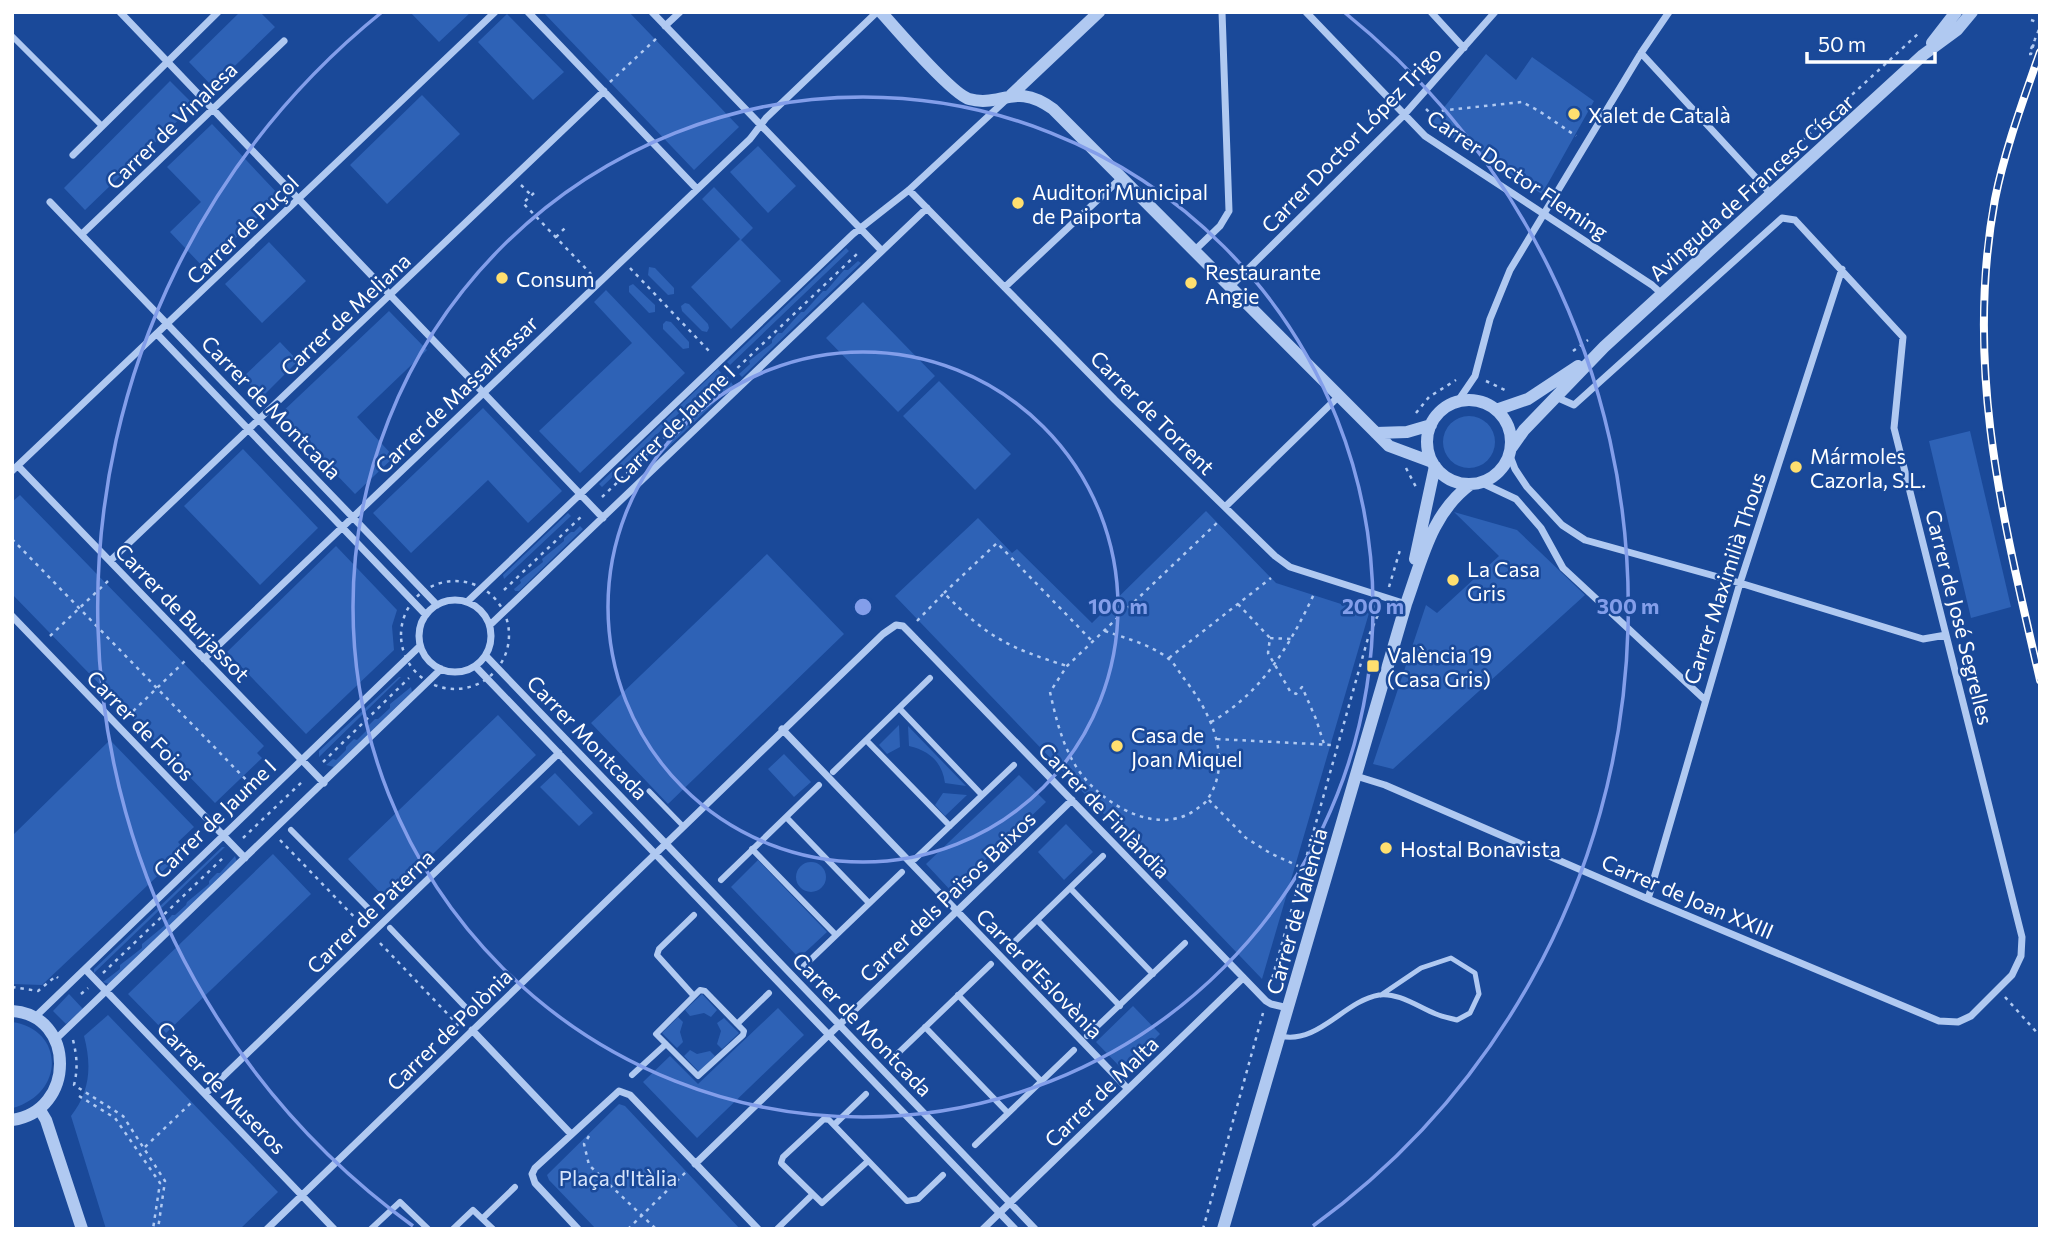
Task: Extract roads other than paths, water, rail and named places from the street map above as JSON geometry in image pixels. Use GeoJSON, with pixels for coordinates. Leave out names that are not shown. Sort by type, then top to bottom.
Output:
{"type":"FeatureCollection","features":[{"type":"Feature","properties":{"kind":"street"},"geometry":{"type":"LineString","coordinates":[[120,12],[603,518]]}},
{"type":"Feature","properties":{"kind":"street"},"geometry":{"type":"LineString","coordinates":[[73,155],[218,12]]}},
{"type":"Feature","properties":{"kind":"street","name":"Carrer de Puçol"},"geometry":{"type":"LineString","coordinates":[[15,468],[495,12]]}},
{"type":"Feature","properties":{"kind":"street"},"geometry":{"type":"LineString","coordinates":[[528,12],[606,88],[697,189]]}},
{"type":"Feature","properties":{"kind":"street"},"geometry":{"type":"LineString","coordinates":[[652,12],[882,251]]}},
{"type":"Feature","properties":{"kind":"street"},"geometry":{"type":"LineString","coordinates":[[665,26],[680,12]]}},
{"type":"Feature","properties":{"kind":"street"},"geometry":{"type":"LineString","coordinates":[[879,12],[964,97],[984,101],[1011,95],[1029,96],[1053,109],[1389,446],[1433,464],[1450,480],[1476,483],[1516,499],[1541,527],[1563,568],[1704,699]]}},
{"type":"Feature","properties":{"kind":"street","name":"Carrer de Massalfassar"},"geometry":{"type":"LineString","coordinates":[[204,659],[755,134],[760,124],[879,12]]}},
{"type":"Feature","properties":{"kind":"street","name":"Carrer de Jaume I"},"geometry":{"type":"LineString","coordinates":[[467,602],[860,228],[909,191],[1099,12]]}},
{"type":"Feature","properties":{"kind":"street"},"geometry":{"type":"LineString","coordinates":[[1194,251],[1220,226],[1229,211],[1222,12]]}},
{"type":"Feature","properties":{"kind":"street","name":"Carrer Doctor Fleming"},"geometry":{"type":"LineString","coordinates":[[1306,12],[1425,136],[1662,294]]}},
{"type":"Feature","properties":{"kind":"street"},"geometry":{"type":"LineString","coordinates":[[1431,12],[1464,48]]}},
{"type":"Feature","properties":{"kind":"street","name":"Carrer Doctor López Trigo"},"geometry":{"type":"LineString","coordinates":[[1230,287],[1404,116],[1495,12]]}},
{"type":"Feature","properties":{"kind":"street"},"geometry":{"type":"LineString","coordinates":[[1458,401],[1475,376],[1490,319],[1510,270],[1641,53],[1669,12]]}},
{"type":"Feature","properties":{"kind":"street","name":"Avinguda de Francesc Císcar"},"geometry":{"type":"LineString","coordinates":[[1923,54],[1956,12]]}},
{"type":"Feature","properties":{"kind":"street","name":"Avinguda de Francesc Císcar"},"geometry":{"type":"LineString","coordinates":[[1511,451],[1524,430],[1604,347],[1768,190],[1923,54],[1957,30],[1972,12]]}},
{"type":"Feature","properties":{"kind":"street"},"geometry":{"type":"LineString","coordinates":[[12,36],[102,126]]}},
{"type":"Feature","properties":{"kind":"street","name":"Carrer de Vinalesa"},"geometry":{"type":"LineString","coordinates":[[82,234],[284,41]]}},
{"type":"Feature","properties":{"kind":"street"},"geometry":{"type":"LineString","coordinates":[[1641,53],[1768,190]]}},
{"type":"Feature","properties":{"kind":"street","name":"Carrer de Meliana"},"geometry":{"type":"LineString","coordinates":[[110,561],[606,88]]}},
{"type":"Feature","properties":{"kind":"street"},"geometry":{"type":"LineString","coordinates":[[1005,287],[1122,177]]}},
{"type":"Feature","properties":{"kind":"street","name":"Carrer de Torrent"},"geometry":{"type":"LineString","coordinates":[[909,191],[1275,556],[1290,567],[1406,604]]}},
{"type":"Feature","properties":{"kind":"street"},"geometry":{"type":"LineString","coordinates":[[50,202],[82,234]]}},
{"type":"Feature","properties":{"kind":"street","name":"Carrer de Jaume I"},"geometry":{"type":"LineString","coordinates":[[490,625],[926,208]]}},
{"type":"Feature","properties":{"kind":"street","name":"Carrer de José Segrelles"},"geometry":{"type":"LineString","coordinates":[[1556,397],[1574,405],[1782,218],[1795,220],[1903,337],[1894,428],[2022,937],[2021,956],[2012,975],[1998,989]]}},
{"type":"Feature","properties":{"kind":"street","name":"Carrer de Montcada"},"geometry":{"type":"LineString","coordinates":[[82,234],[437,605]]}},
{"type":"Feature","properties":{"kind":"street","name":"Carrer Maximilià Thous"},"geometry":{"type":"LineString","coordinates":[[1648,899],[1704,699],[1842,269]]}},
{"type":"Feature","properties":{"kind":"street","name":"Carrer de Montcada"},"geometry":{"type":"LineString","coordinates":[[157,334],[426,615]]}},
{"type":"Feature","properties":{"kind":"street","name":"Avinguda de Francesc Císcar"},"geometry":{"type":"LineString","coordinates":[[1496,410],[1528,399],[1604,347]]}},
{"type":"Feature","properties":{"kind":"street"},"geometry":{"type":"LineString","coordinates":[[1225,507],[1338,397]]}},
{"type":"Feature","properties":{"kind":"street"},"geometry":{"type":"LineString","coordinates":[[1433,464],[1427,443],[1431,425],[1445,407],[1458,401],[1482,401],[1496,410],[1507,422],[1515,469],[1527,487],[1562,525],[1585,540],[1740,583],[1923,639],[1946,635]]}},
{"type":"Feature","properties":{"kind":"street"},"geometry":{"type":"LineString","coordinates":[[1376,433],[1407,432],[1431,425]]}},
{"type":"Feature","properties":{"kind":"street"},"geometry":{"type":"LineString","coordinates":[[1476,483],[1499,472],[1511,451]]}},
{"type":"Feature","properties":{"kind":"street","name":"Carrer de València"},"geometry":{"type":"LineString","coordinates":[[1406,604],[1433,464]]}},
{"type":"Feature","properties":{"kind":"street","name":"Carrer de Burjassot"},"geometry":{"type":"LineString","coordinates":[[15,468],[110,561],[324,783]]}},
{"type":"Feature","properties":{"kind":"street","name":"Carrer de València"},"geometry":{"type":"LineString","coordinates":[[1223,1229],[1406,604],[1433,528],[1444,509],[1458,494],[1476,483]]}},
{"type":"Feature","properties":{"kind":"street"},"geometry":{"type":"LineString","coordinates":[[447,601],[467,602],[485,615],[490,625],[492,636],[486,656],[464,671],[441,669],[432,664],[420,646],[421,625],[426,615],[437,605],[447,601]]}},
{"type":"Feature","properties":{"kind":"street","name":"Carrer de Foios"},"geometry":{"type":"LineString","coordinates":[[12,616],[245,858]]}},
{"type":"Feature","properties":{"kind":"street","name":"Carrer de Finlàndia"},"geometry":{"type":"LineString","coordinates":[[782,730],[890,627],[903,626],[1266,1001],[1288,1007]]}},
{"type":"Feature","properties":{"kind":"street","name":"Carrer de Jaume I"},"geometry":{"type":"LineString","coordinates":[[34,1018],[420,646]]}},
{"type":"Feature","properties":{"kind":"street","name":"Carrer Montcada"},"geometry":{"type":"LineString","coordinates":[[486,656],[665,843]]}},
{"type":"Feature","properties":{"kind":"street","name":"Carrer Montcada"},"geometry":{"type":"LineString","coordinates":[[475,666],[654,853]]}},
{"type":"Feature","properties":{"kind":"street"},"geometry":{"type":"LineString","coordinates":[[55,1040],[441,669]]}},
{"type":"Feature","properties":{"kind":"street"},"geometry":{"type":"LineString","coordinates":[[833,772],[930,678]]}},
{"type":"Feature","properties":{"kind":"street"},"geometry":{"type":"LineString","coordinates":[[899,708],[982,795]]}},
{"type":"Feature","properties":{"kind":"street"},"geometry":{"type":"LineString","coordinates":[[665,843],[782,730]]}},
{"type":"Feature","properties":{"kind":"street","name":"Carrer d'Eslovènia"},"geometry":{"type":"LineString","coordinates":[[782,730],[1128,1089]]}},
{"type":"Feature","properties":{"kind":"street"},"geometry":{"type":"LineString","coordinates":[[866,740],[950,826]]}},
{"type":"Feature","properties":{"kind":"street","name":"Carrer de Paterna"},"geometry":{"type":"LineString","coordinates":[[205,1094],[559,754]]}},
{"type":"Feature","properties":{"kind":"street"},"geometry":{"type":"LineString","coordinates":[[915,859],[1014,765]]}},
{"type":"Feature","properties":{"kind":"street","name":"Carrer de Joan XXIII"},"geometry":{"type":"LineString","coordinates":[[1356,776],[1385,785],[1939,1021],[1958,1022],[1971,1016],[1998,989]]}},
{"type":"Feature","properties":{"kind":"street"},"geometry":{"type":"LineString","coordinates":[[721,880],[819,785]]}},
{"type":"Feature","properties":{"kind":"street","name":"Carrer dels Països Baixos"},"geometry":{"type":"LineString","coordinates":[[695,1164],[1072,800]]}},
{"type":"Feature","properties":{"kind":"street"},"geometry":{"type":"LineString","coordinates":[[786,817],[869,903]]}},
{"type":"Feature","properties":{"kind":"street"},"geometry":{"type":"LineString","coordinates":[[290,830],[375,915]]}},
{"type":"Feature","properties":{"kind":"street","name":"Carrer de Montcada"},"geometry":{"type":"LineString","coordinates":[[665,843],[1035,1229]]}},
{"type":"Feature","properties":{"kind":"street","name":"Carrer de Polònia"},"geometry":{"type":"LineString","coordinates":[[267,1229],[665,843]]}},
{"type":"Feature","properties":{"kind":"street"},"geometry":{"type":"LineString","coordinates":[[752,849],[836,936]]}},
{"type":"Feature","properties":{"kind":"street","name":"Carrer de Montcada"},"geometry":{"type":"LineString","coordinates":[[654,853],[1015,1229]]}},
{"type":"Feature","properties":{"kind":"street"},"geometry":{"type":"LineString","coordinates":[[1007,949],[1103,856]]}},
{"type":"Feature","properties":{"kind":"street"},"geometry":{"type":"LineString","coordinates":[[804,966],[902,872]]}},
{"type":"Feature","properties":{"kind":"street"},"geometry":{"type":"LineString","coordinates":[[1070,888],[1153,974]]}},
{"type":"Feature","properties":{"kind":"street"},"geometry":{"type":"LineString","coordinates":[[693,995],[657,955],[659,949],[694,915]]}},
{"type":"Feature","properties":{"kind":"street"},"geometry":{"type":"LineString","coordinates":[[1037,919],[1120,1006]]}},
{"type":"Feature","properties":{"kind":"street"},"geometry":{"type":"LineString","coordinates":[[390,928],[471,1013]]}},
{"type":"Feature","properties":{"kind":"street"},"geometry":{"type":"LineString","coordinates":[[1087,1037],[1185,943]]}},
{"type":"Feature","properties":{"kind":"street"},"geometry":{"type":"LineString","coordinates":[[892,1059],[991,964]]}},
{"type":"Feature","properties":{"kind":"street","name":"Carrer de Museros"},"geometry":{"type":"LineString","coordinates":[[85,969],[334,1229]]}},
{"type":"Feature","properties":{"kind":"street","name":"Carrer de Malta"},"geometry":{"type":"LineString","coordinates":[[983,1229],[1243,978]]}},
{"type":"Feature","properties":{"kind":"street"},"geometry":{"type":"LineString","coordinates":[[700,990],[705,991],[737,1024],[744,1031],[743,1035],[700,1076],[657,1035],[657,1031],[700,990]]}},
{"type":"Feature","properties":{"kind":"street"},"geometry":{"type":"LineString","coordinates":[[737,1024],[769,993]]}},
{"type":"Feature","properties":{"kind":"street"},"geometry":{"type":"LineString","coordinates":[[958,995],[1041,1081]]}},
{"type":"Feature","properties":{"kind":"street"},"geometry":{"type":"LineString","coordinates":[[12,1011],[34,1018],[46,1028],[55,1040],[61,1059],[60,1078],[53,1096],[40,1110],[24,1119],[12,1120]]}},
{"type":"Feature","properties":{"kind":"street"},"geometry":{"type":"LineString","coordinates":[[925,1027],[1008,1113]]}},
{"type":"Feature","properties":{"kind":"street"},"geometry":{"type":"LineString","coordinates":[[472,1030],[571,1134]]}},
{"type":"Feature","properties":{"kind":"street"},"geometry":{"type":"LineString","coordinates":[[632,1075],[666,1044]]}},
{"type":"Feature","properties":{"kind":"street"},"geometry":{"type":"LineString","coordinates":[[975,1145],[1074,1050]]}},
{"type":"Feature","properties":{"kind":"street"},"geometry":{"type":"LineString","coordinates":[[578,1229],[535,1183],[532,1174],[614,1093],[623,1091],[630,1095],[758,1229]]}},
{"type":"Feature","properties":{"kind":"street"},"geometry":{"type":"LineString","coordinates":[[834,1125],[866,1094]]}},
{"type":"Feature","properties":{"kind":"street"},"geometry":{"type":"LineString","coordinates":[[40,1110],[46,1120],[82,1229]]}},
{"type":"Feature","properties":{"kind":"street"},"geometry":{"type":"LineString","coordinates":[[868,1161],[826,1202],[819,1202],[782,1165],[781,1160],[821,1120],[826,1119],[834,1125],[907,1200],[918,1199],[943,1175]]}},
{"type":"Feature","properties":{"kind":"street"},"geometry":{"type":"LineString","coordinates":[[483,1218],[515,1187]]}},
{"type":"Feature","properties":{"kind":"street"},"geometry":{"type":"LineString","coordinates":[[777,1229],[812,1195]]}},
{"type":"Feature","properties":{"kind":"street"},"geometry":{"type":"LineString","coordinates":[[371,1229],[400,1202],[428,1229]]}},
{"type":"Feature","properties":{"kind":"street"},"geometry":{"type":"LineString","coordinates":[[453,1229],[472,1211],[493,1229]]}},
{"type":"Feature","properties":{"kind":"lane"},"geometry":{"type":"LineString","coordinates":[[649,791],[683,826]]}},
{"type":"Feature","properties":{"kind":"lane"},"geometry":{"type":"LineString","coordinates":[[1280,1036],[1294,1039],[1313,1031],[1354,1006],[1381,995],[1421,968],[1451,958],[1475,973],[1479,994],[1470,1013],[1457,1020],[1437,1015],[1413,1002],[1381,995]]}},
{"type":"Feature","properties":{"kind":"railway"},"geometry":{"type":"LineString","coordinates":[[2040,52],[2009,143],[1995,199],[1987,261],[1984,322],[1986,383],[2001,501],[2040,680]]}},
{"type":"Feature","properties":{"kind":"place","name":"Xalet de Català"},"geometry":{"type":"Point","coordinates":[1574,114]}},
{"type":"Feature","properties":{"kind":"place","name":"Auditori Municipal de Paiporta"},"geometry":{"type":"Point","coordinates":[1018,203]}},
{"type":"Feature","properties":{"kind":"place","name":"Consum"},"geometry":{"type":"Point","coordinates":[502,278]}},
{"type":"Feature","properties":{"kind":"place","name":"Restaurante Angie"},"geometry":{"type":"Point","coordinates":[1191,283]}},
{"type":"Feature","properties":{"kind":"place","name":"Mármoles Cazorla, S.L."},"geometry":{"type":"Point","coordinates":[1796,467]}},
{"type":"Feature","properties":{"kind":"place","name":"La Casa Gris"},"geometry":{"type":"Point","coordinates":[1453,580]}},
{"type":"Feature","properties":{"kind":"place","name":"València 19 (Casa Gris)"},"geometry":{"type":"Point","coordinates":[1373,666]}},
{"type":"Feature","properties":{"kind":"place","name":"Casa de Joan Miquel"},"geometry":{"type":"Point","coordinates":[1117,746]}},
{"type":"Feature","properties":{"kind":"place","name":"Hostal Bonavista"},"geometry":{"type":"Point","coordinates":[1386,848]}},
{"type":"Feature","properties":{"kind":"park label","name":"Plaça d'Itàlia"},"geometry":{"type":"Point","coordinates":[618,1177]}}]}
